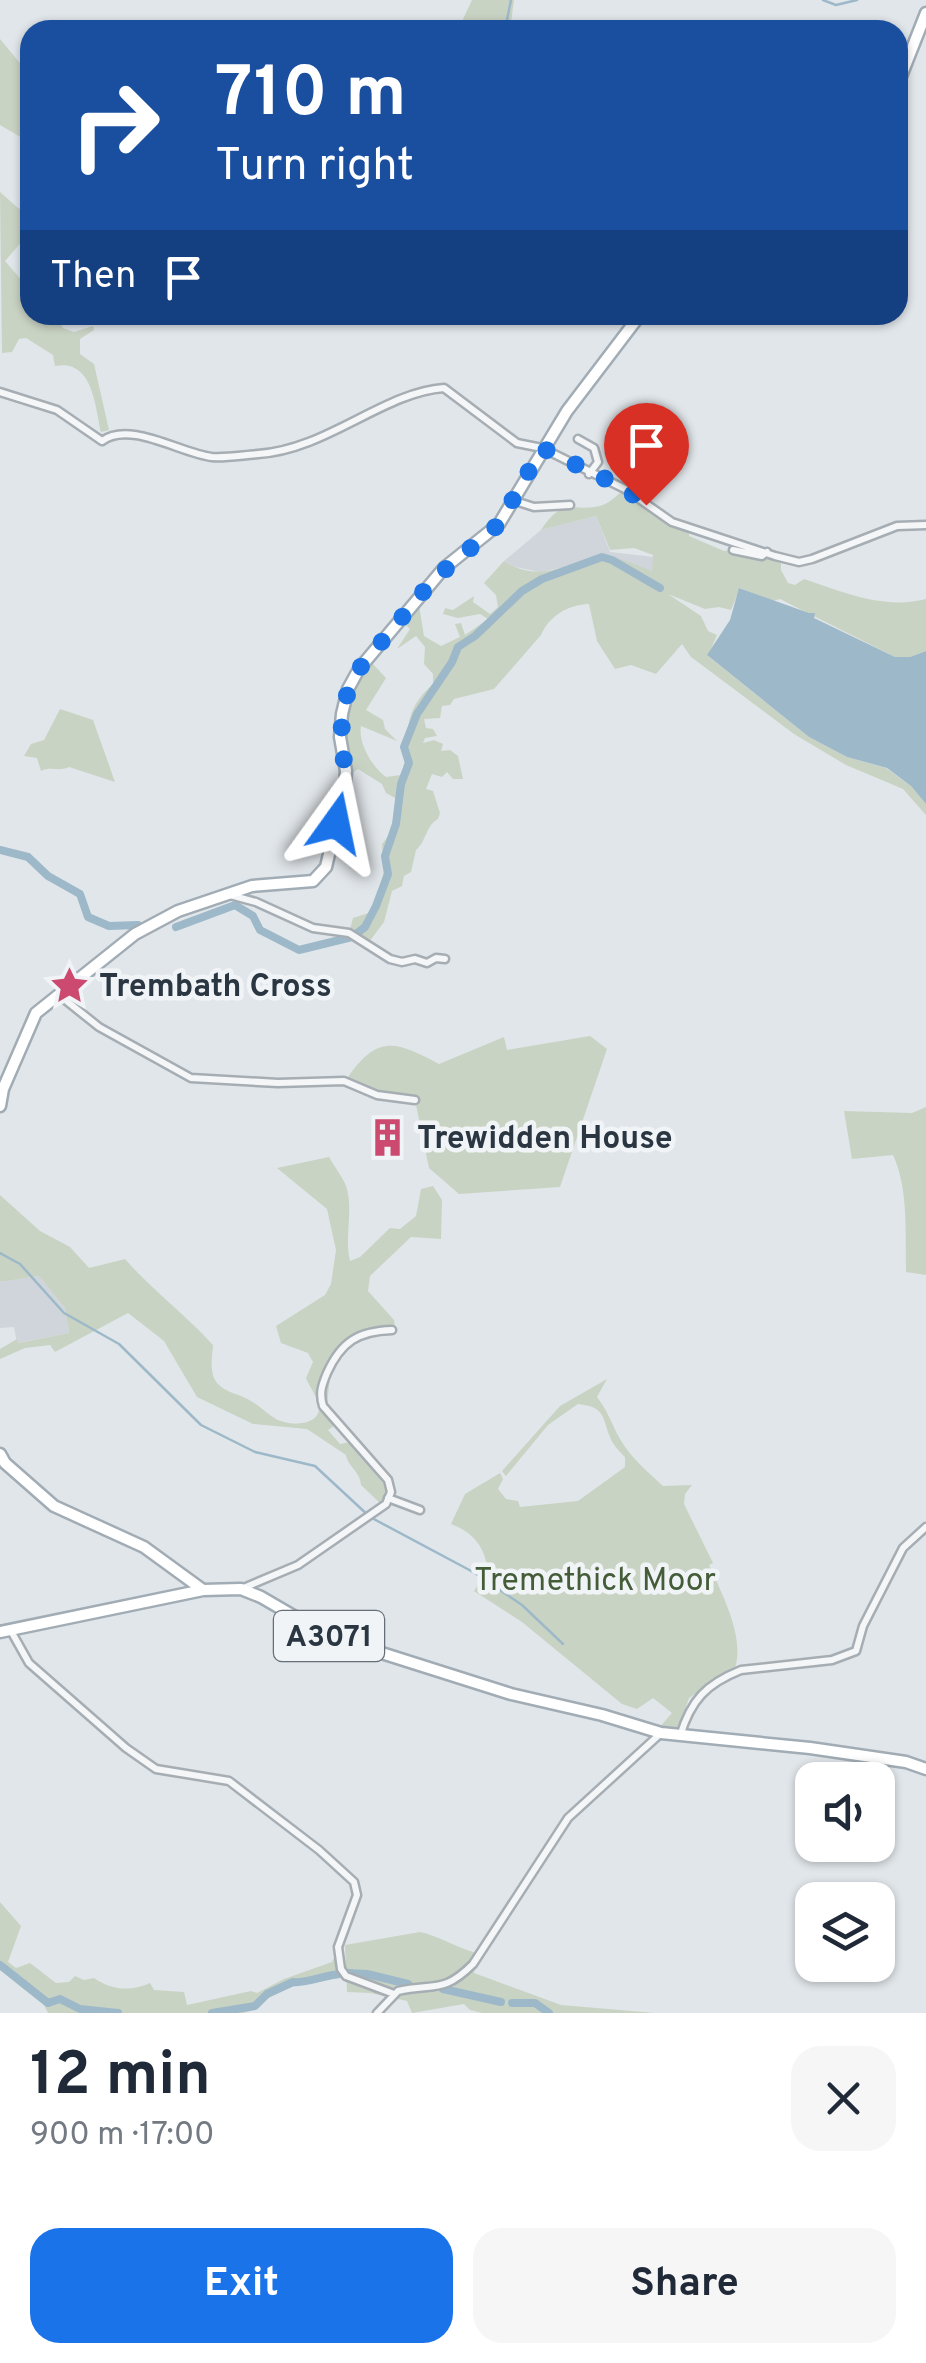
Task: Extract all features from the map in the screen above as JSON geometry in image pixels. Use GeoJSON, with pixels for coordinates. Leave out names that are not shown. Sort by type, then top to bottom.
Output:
{"type":"FeatureCollection","features":[{"type":"Feature","properties":{"kind":"main road"},"geometry":{"type":"LineString","coordinates":[[908,59],[926,14]]}},
{"type":"Feature","properties":{"kind":"main road"},"geometry":{"type":"LineString","coordinates":[[0,1106],[3,1089],[36,1013],[142,929],[178,910],[252,886],[313,881],[320,877],[326,867],[346,772],[340,738],[348,689],[359,669],[433,580],[456,558],[484,540],[514,501],[542,448],[632,325]]}},
{"type":"Feature","properties":{"kind":"main road"},"geometry":{"type":"LineString","coordinates":[[0,1454],[5,1463],[54,1506],[144,1547],[204,1590]]}},
{"type":"Feature","properties":{"kind":"main road","name":"A3071"},"geometry":{"type":"LineString","coordinates":[[5,1631],[204,1590],[240,1589],[261,1596],[309,1627],[346,1642],[511,1694],[602,1714],[660,1733],[810,1748],[926,1768]]}},
{"type":"Feature","properties":{"kind":"street"},"geometry":{"type":"LineString","coordinates":[[0,392],[57,410],[102,441],[108,436],[125,434],[214,457],[278,451],[334,433],[416,393],[441,388],[518,443],[542,448],[626,489],[672,522],[799,562],[830,554],[896,526],[926,525]]}},
{"type":"Feature","properties":{"kind":"street"},"geometry":{"type":"LineString","coordinates":[[578,439],[594,448],[598,462],[589,474]]}},
{"type":"Feature","properties":{"kind":"street"},"geometry":{"type":"LineString","coordinates":[[514,501],[534,507],[570,505]]}},
{"type":"Feature","properties":{"kind":"street"},"geometry":{"type":"LineString","coordinates":[[733,550],[762,556],[767,552]]}},
{"type":"Feature","properties":{"kind":"street"},"geometry":{"type":"LineString","coordinates":[[229,895],[256,902],[312,928],[350,933],[390,959],[402,962],[415,958],[428,963],[436,958],[445,959]]}},
{"type":"Feature","properties":{"kind":"street"},"geometry":{"type":"LineString","coordinates":[[59,996],[99,1027],[192,1078],[278,1083],[344,1081],[370,1093],[415,1100]]}},
{"type":"Feature","properties":{"kind":"street"},"geometry":{"type":"LineString","coordinates":[[240,1589],[298,1565],[386,1504],[388,1480],[323,1406],[320,1396],[336,1353],[347,1341],[372,1330],[392,1330]]}},
{"type":"Feature","properties":{"kind":"street"},"geometry":{"type":"LineString","coordinates":[[388,1498],[420,1510]]}},
{"type":"Feature","properties":{"kind":"street"},"geometry":{"type":"LineString","coordinates":[[680,1736],[689,1708],[727,1676],[741,1670],[832,1660],[856,1651],[902,1548],[926,1527]]}},
{"type":"Feature","properties":{"kind":"street"},"geometry":{"type":"LineString","coordinates":[[5,1631],[29,1663],[126,1748],[156,1768],[230,1781],[354,1882],[357,1895],[338,1948],[341,1969],[346,1976],[394,1994]]}},
{"type":"Feature","properties":{"kind":"street"},"geometry":{"type":"LineString","coordinates":[[378,2013],[394,1994],[446,1985],[462,1974],[568,1818],[660,1733]]}},
{"type":"Feature","properties":{"kind":"shaded area"},"geometry":{"type":"Polygon","coordinates":[[[596,516],[610,552],[654,557],[652,572],[612,558],[540,572],[504,561],[541,530],[596,516]]]}},
{"type":"Feature","properties":{"kind":"shaded area"},"geometry":{"type":"Polygon","coordinates":[[[39,1276],[65,1308],[69,1333],[17,1343],[14,1327],[0,1328],[0,1282],[39,1276]]]}},
{"type":"Feature","properties":{"kind":"green space"},"geometry":{"type":"Polygon","coordinates":[[[472,0],[514,0],[511,20],[463,20],[472,0]]]}},
{"type":"Feature","properties":{"kind":"green space"},"geometry":{"type":"Polygon","coordinates":[[[0,39],[20,63],[20,137],[0,125],[0,39]]]}},
{"type":"Feature","properties":{"kind":"green space"},"geometry":{"type":"Polygon","coordinates":[[[0,192],[20,209],[20,244],[5,261],[20,278],[20,325],[61,325],[74,332],[93,326],[94,330],[80,339],[80,354],[94,364],[109,430],[101,432],[90,387],[77,370],[55,366],[53,355],[26,338],[19,339],[12,352],[2,353],[0,192]]]}},
{"type":"Feature","properties":{"kind":"green space"},"geometry":{"type":"Polygon","coordinates":[[[625,489],[672,522],[689,527],[689,536],[724,551],[781,560],[788,583],[795,585],[804,579],[879,601],[926,599],[926,651],[895,657],[780,599],[773,601],[740,588],[731,610],[705,609],[668,594],[701,616],[708,631],[717,635],[708,656],[809,737],[847,757],[886,768],[911,786],[926,804],[926,815],[903,789],[846,765],[794,734],[691,657],[682,644],[656,674],[631,665],[615,669],[597,641],[589,604],[581,605],[555,617],[494,689],[454,699],[450,705],[442,706],[440,718],[424,719],[426,728],[433,729],[437,736],[425,738],[423,743],[434,740],[443,744],[441,751],[450,750],[458,756],[463,779],[453,779],[447,772],[442,777],[432,774],[426,789],[433,791],[440,813],[416,850],[411,872],[404,876],[402,886],[392,891],[384,922],[369,942],[349,933],[353,918],[375,911],[384,871],[382,844],[392,828],[395,811],[395,798],[386,793],[382,784],[358,769],[349,775],[344,741],[346,715],[369,660],[386,678],[366,710],[383,720],[385,729],[397,741],[361,726],[362,740],[381,773],[386,777],[401,775],[410,717],[433,684],[433,674],[424,664],[425,647],[416,636],[397,649],[410,629],[401,620],[418,599],[424,636],[441,646],[460,637],[455,624],[461,623],[465,635],[488,619],[480,614],[458,618],[443,614],[445,608],[453,610],[474,596],[473,602],[490,614],[498,607],[496,595],[484,583],[504,561],[519,568],[547,571],[614,558],[652,571],[653,555],[634,548],[610,550],[596,516],[541,530],[565,508],[605,504],[625,489]]]}},
{"type":"Feature","properties":{"kind":"green space"},"geometry":{"type":"Polygon","coordinates":[[[60,709],[93,720],[115,782],[69,767],[41,771],[37,758],[24,756],[31,744],[44,740],[60,709]]]}},
{"type":"Feature","properties":{"kind":"green space"},"geometry":{"type":"Polygon","coordinates":[[[590,1036],[607,1049],[560,1187],[459,1194],[429,1168],[415,1100],[371,1093],[348,1077],[369,1054],[389,1046],[411,1050],[439,1064],[504,1037],[507,1050],[590,1036]]]}},
{"type":"Feature","properties":{"kind":"green space"},"geometry":{"type":"Polygon","coordinates":[[[926,1107],[926,1275],[906,1272],[904,1198],[893,1155],[852,1159],[844,1111],[912,1113],[926,1107]]]}},
{"type":"Feature","properties":{"kind":"green space"},"geometry":{"type":"Polygon","coordinates":[[[329,1157],[348,1195],[350,1261],[360,1257],[390,1228],[400,1229],[416,1216],[421,1189],[433,1186],[442,1200],[441,1239],[411,1237],[370,1276],[368,1291],[395,1326],[351,1337],[336,1351],[324,1372],[330,1377],[327,1405],[341,1421],[328,1430],[340,1444],[350,1442],[386,1487],[381,1504],[361,1485],[346,1455],[307,1429],[253,1424],[197,1397],[164,1341],[128,1313],[55,1352],[50,1345],[25,1348],[0,1359],[0,1349],[17,1339],[18,1343],[69,1333],[65,1308],[39,1276],[0,1282],[0,1195],[40,1231],[70,1247],[89,1268],[125,1259],[213,1345],[212,1370],[220,1386],[281,1421],[295,1424],[315,1418],[319,1406],[306,1378],[313,1362],[308,1353],[281,1343],[276,1326],[325,1295],[331,1284],[336,1250],[327,1209],[277,1168],[329,1157]]]}},
{"type":"Feature","properties":{"kind":"green space","name":"Tremethick Moor"},"geometry":{"type":"Polygon","coordinates":[[[607,1379],[597,1397],[629,1452],[663,1486],[692,1485],[684,1504],[713,1563],[709,1565],[735,1629],[735,1668],[689,1698],[675,1729],[658,1729],[672,1713],[653,1698],[637,1709],[622,1704],[522,1622],[474,1591],[488,1570],[484,1554],[472,1536],[451,1524],[465,1494],[500,1473],[503,1479],[498,1489],[506,1499],[518,1501],[520,1507],[578,1501],[625,1467],[625,1457],[613,1443],[601,1414],[593,1407],[578,1404],[548,1425],[506,1476],[502,1471],[560,1406],[607,1379]]]}},
{"type":"Feature","properties":{"kind":"green space"},"geometry":{"type":"Polygon","coordinates":[[[0,1902],[21,1926],[8,1962],[16,1968],[30,1963],[56,1983],[69,1982],[75,1976],[121,1988],[150,1983],[154,1990],[184,1992],[187,2005],[257,1993],[332,1962],[335,1956],[342,1976],[284,1989],[244,2013],[48,2013],[44,2005],[0,1970],[0,1902]]]}},
{"type":"Feature","properties":{"kind":"green space"},"geometry":{"type":"Polygon","coordinates":[[[420,1932],[476,1953],[474,1973],[561,2005],[655,2013],[482,2013],[464,2004],[412,2013],[407,2001],[347,1992],[345,1945],[420,1932]]]}},
{"type":"Feature","properties":{"kind":"water"},"geometry":{"type":"Polygon","coordinates":[[[739,588],[815,613],[814,618],[895,657],[926,651],[926,804],[911,786],[887,768],[847,757],[809,737],[707,655],[730,620],[739,588]]]}},
{"type":"Feature","properties":{"kind":"waterway"},"geometry":{"type":"LineString","coordinates":[[507,20],[511,0]]}},
{"type":"Feature","properties":{"kind":"waterway"},"geometry":{"type":"LineString","coordinates":[[823,0],[836,5],[857,0]]}},
{"type":"Feature","properties":{"kind":"waterway"},"geometry":{"type":"LineString","coordinates":[[356,934],[365,927],[388,874],[385,856],[409,763],[404,747],[417,714],[458,647],[522,591],[542,579],[602,557],[660,588]]}},
{"type":"Feature","properties":{"kind":"waterway"},"geometry":{"type":"LineString","coordinates":[[0,850],[28,857],[48,876],[80,894],[88,917],[109,926],[138,925]]}},
{"type":"Feature","properties":{"kind":"waterway"},"geometry":{"type":"LineString","coordinates":[[176,927],[235,905],[253,916],[260,930],[299,950],[352,937]]}},
{"type":"Feature","properties":{"kind":"waterway"},"geometry":{"type":"LineString","coordinates":[[0,1253],[20,1264],[64,1313],[119,1344],[201,1425],[255,1452],[315,1466],[370,1517],[475,1573],[522,1605],[563,1644]]}},
{"type":"Feature","properties":{"kind":"waterway"},"geometry":{"type":"LineString","coordinates":[[0,1965],[48,2003],[60,1999],[80,2009],[118,2013]]}},
{"type":"Feature","properties":{"kind":"waterway"},"geometry":{"type":"LineString","coordinates":[[348,1973],[408,1984]]}},
{"type":"Feature","properties":{"kind":"waterway"},"geometry":{"type":"LineString","coordinates":[[212,2013],[255,2006],[267,1994],[293,1982],[340,1974]]}},
{"type":"Feature","properties":{"kind":"waterway"},"geometry":{"type":"LineString","coordinates":[[443,1989],[501,2002]]}},
{"type":"Feature","properties":{"kind":"waterway"},"geometry":{"type":"LineString","coordinates":[[512,2003],[535,2003],[549,2013]]}},
{"type":"Feature","properties":{"kind":"place","name":"Trembath Cross"},"geometry":{"type":"Point","coordinates":[69,985]}},
{"type":"Feature","properties":{"kind":"place","name":"Trewidden House"},"geometry":{"type":"Point","coordinates":[387,1137]}},
{"type":"Feature","properties":{"kind":"route"},"geometry":{"type":"LineString","coordinates":[[336,823],[346,772],[340,738],[348,689],[359,669],[433,580],[499,524],[542,448],[626,489],[646,505]]}}]}
